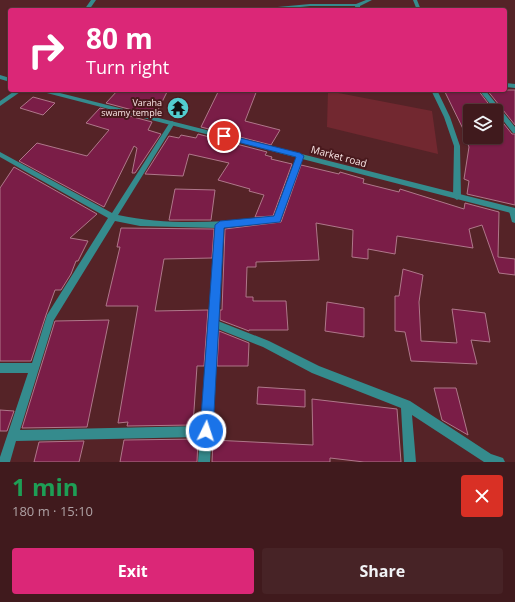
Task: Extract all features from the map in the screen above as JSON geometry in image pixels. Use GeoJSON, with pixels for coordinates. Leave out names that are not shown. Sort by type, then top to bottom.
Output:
{"type":"FeatureCollection","features":[{"type":"Feature","properties":{"kind":"street"},"geometry":{"type":"LineString","coordinates":[[88,8],[94,0]]}},
{"type":"Feature","properties":{"kind":"street"},"geometry":{"type":"LineString","coordinates":[[304,0],[310,5]]}},
{"type":"Feature","properties":{"kind":"street"},"geometry":{"type":"LineString","coordinates":[[278,8],[310,5],[330,8],[358,8],[370,0]]}},
{"type":"Feature","properties":{"kind":"street"},"geometry":{"type":"LineString","coordinates":[[0,104],[17,92]]}},
{"type":"Feature","properties":{"kind":"street","name":"Market road"},"geometry":{"type":"LineString","coordinates":[[49,92],[514,211]]}},
{"type":"Feature","properties":{"kind":"street"},"geometry":{"type":"LineString","coordinates":[[435,92],[447,117],[457,146],[457,197]]}},
{"type":"Feature","properties":{"kind":"street"},"geometry":{"type":"LineString","coordinates":[[484,92],[515,131]]}},
{"type":"Feature","properties":{"kind":"street"},"geometry":{"type":"LineString","coordinates":[[4,462],[14,436],[50,318],[172,123]]}},
{"type":"Feature","properties":{"kind":"street"},"geometry":{"type":"LineString","coordinates":[[1,158],[112,218],[140,223],[220,225],[277,220],[300,156]]}},
{"type":"Feature","properties":{"kind":"street"},"geometry":{"type":"LineString","coordinates":[[514,211],[515,220]]}},
{"type":"Feature","properties":{"kind":"street"},"geometry":{"type":"LineString","coordinates":[[204,462],[220,225]]}},
{"type":"Feature","properties":{"kind":"street"},"geometry":{"type":"LineString","coordinates":[[213,323],[266,344],[316,370],[406,405],[488,458],[499,462]]}},
{"type":"Feature","properties":{"kind":"street"},"geometry":{"type":"LineString","coordinates":[[0,368],[35,368]]}},
{"type":"Feature","properties":{"kind":"street"},"geometry":{"type":"LineString","coordinates":[[406,405],[410,462]]}},
{"type":"Feature","properties":{"kind":"street"},"geometry":{"type":"LineString","coordinates":[[14,436],[206,431]]}},
{"type":"Feature","properties":{"kind":"shaded area"},"geometry":{"type":"Polygon","coordinates":[[[328,92],[432,111],[438,154],[327,127],[328,92]]]}},
{"type":"Feature","properties":{"kind":"building"},"geometry":{"type":"Polygon","coordinates":[[[507,90],[515,90],[515,125],[503,110],[503,104],[498,104],[489,92],[507,92],[507,90]]]}},
{"type":"Feature","properties":{"kind":"building"},"geometry":{"type":"Polygon","coordinates":[[[116,92],[167,92],[155,116],[106,103],[116,92]]]}},
{"type":"Feature","properties":{"kind":"building"},"geometry":{"type":"Polygon","coordinates":[[[218,92],[256,92],[245,121],[280,130],[271,145],[201,127],[218,92]]]}},
{"type":"Feature","properties":{"kind":"building"},"geometry":{"type":"Polygon","coordinates":[[[445,92],[480,92],[489,104],[463,104],[463,129],[445,92]]]}},
{"type":"Feature","properties":{"kind":"building"},"geometry":{"type":"Polygon","coordinates":[[[33,97],[55,103],[43,115],[20,108],[33,97]]]}},
{"type":"Feature","properties":{"kind":"building"},"geometry":{"type":"Polygon","coordinates":[[[100,108],[152,122],[148,130],[161,134],[135,173],[132,173],[137,148],[134,146],[104,207],[19,161],[37,143],[87,156],[109,130],[86,123],[100,108]]]}},
{"type":"Feature","properties":{"kind":"building"},"geometry":{"type":"Polygon","coordinates":[[[503,123],[512,134],[515,134],[515,205],[467,194],[469,181],[464,179],[469,147],[468,144],[503,144],[503,123]]]}},
{"type":"Feature","properties":{"kind":"building"},"geometry":{"type":"Polygon","coordinates":[[[198,134],[267,152],[265,155],[272,157],[271,159],[292,164],[273,216],[255,217],[264,195],[249,191],[250,189],[218,180],[229,163],[189,154],[183,176],[145,174],[169,136],[179,138],[181,135],[196,138],[198,134]]]}},
{"type":"Feature","properties":{"kind":"building"},"geometry":{"type":"Polygon","coordinates":[[[301,165],[339,174],[340,172],[364,179],[363,183],[399,192],[400,189],[464,209],[465,203],[499,212],[498,257],[515,259],[515,275],[499,273],[482,225],[469,229],[473,248],[397,236],[395,254],[368,249],[368,259],[352,257],[353,230],[316,223],[319,260],[256,262],[256,267],[247,267],[246,297],[253,297],[253,301],[286,301],[288,330],[249,331],[220,320],[220,310],[222,310],[225,229],[281,222],[301,165]]]}},
{"type":"Feature","properties":{"kind":"building"},"geometry":{"type":"Polygon","coordinates":[[[14,167],[97,214],[70,238],[88,241],[61,290],[55,290],[31,361],[0,361],[0,188],[14,167]]]}},
{"type":"Feature","properties":{"kind":"building"},"geometry":{"type":"Polygon","coordinates":[[[175,189],[215,190],[211,220],[169,220],[175,189]]]}},
{"type":"Feature","properties":{"kind":"building"},"geometry":{"type":"Polygon","coordinates":[[[121,228],[214,229],[212,258],[164,259],[155,311],[208,310],[204,366],[197,366],[193,425],[127,426],[128,422],[118,423],[138,306],[106,306],[120,247],[117,247],[121,228]]]}},
{"type":"Feature","properties":{"kind":"building"},"geometry":{"type":"Polygon","coordinates":[[[403,269],[423,275],[419,302],[421,341],[457,343],[452,309],[485,313],[490,342],[471,340],[477,364],[411,361],[405,332],[395,331],[395,296],[399,296],[403,269]]]}},
{"type":"Feature","properties":{"kind":"building"},"geometry":{"type":"Polygon","coordinates":[[[327,302],[364,308],[364,337],[325,331],[327,302]]]}},
{"type":"Feature","properties":{"kind":"building"},"geometry":{"type":"Polygon","coordinates":[[[109,320],[87,427],[22,428],[55,321],[109,320]]]}},
{"type":"Feature","properties":{"kind":"building"},"geometry":{"type":"Polygon","coordinates":[[[219,331],[249,343],[248,366],[217,366],[219,331]]]}},
{"type":"Feature","properties":{"kind":"building"},"geometry":{"type":"Polygon","coordinates":[[[258,387],[305,390],[305,407],[257,404],[258,387]]]}},
{"type":"Feature","properties":{"kind":"building"},"geometry":{"type":"Polygon","coordinates":[[[434,388],[456,388],[468,435],[442,420],[434,388]]]}},
{"type":"Feature","properties":{"kind":"building"},"geometry":{"type":"Polygon","coordinates":[[[312,399],[397,409],[401,462],[364,462],[330,458],[330,462],[212,462],[213,440],[313,445],[312,399]]]}},
{"type":"Feature","properties":{"kind":"building"},"geometry":{"type":"Polygon","coordinates":[[[0,410],[14,411],[7,431],[0,431],[0,410]]]}},
{"type":"Feature","properties":{"kind":"building"},"geometry":{"type":"Polygon","coordinates":[[[198,439],[197,462],[120,462],[124,440],[198,439]]]}},
{"type":"Feature","properties":{"kind":"building"},"geometry":{"type":"Polygon","coordinates":[[[84,441],[79,462],[34,462],[39,442],[84,441]]]}},
{"type":"Feature","properties":{"kind":"place","name":"Varaha swamy temple"},"geometry":{"type":"Point","coordinates":[178,108]}},
{"type":"Feature","properties":{"kind":"route"},"geometry":{"type":"LineString","coordinates":[[206,431],[220,225],[277,220],[300,156],[224,136]]}}]}
